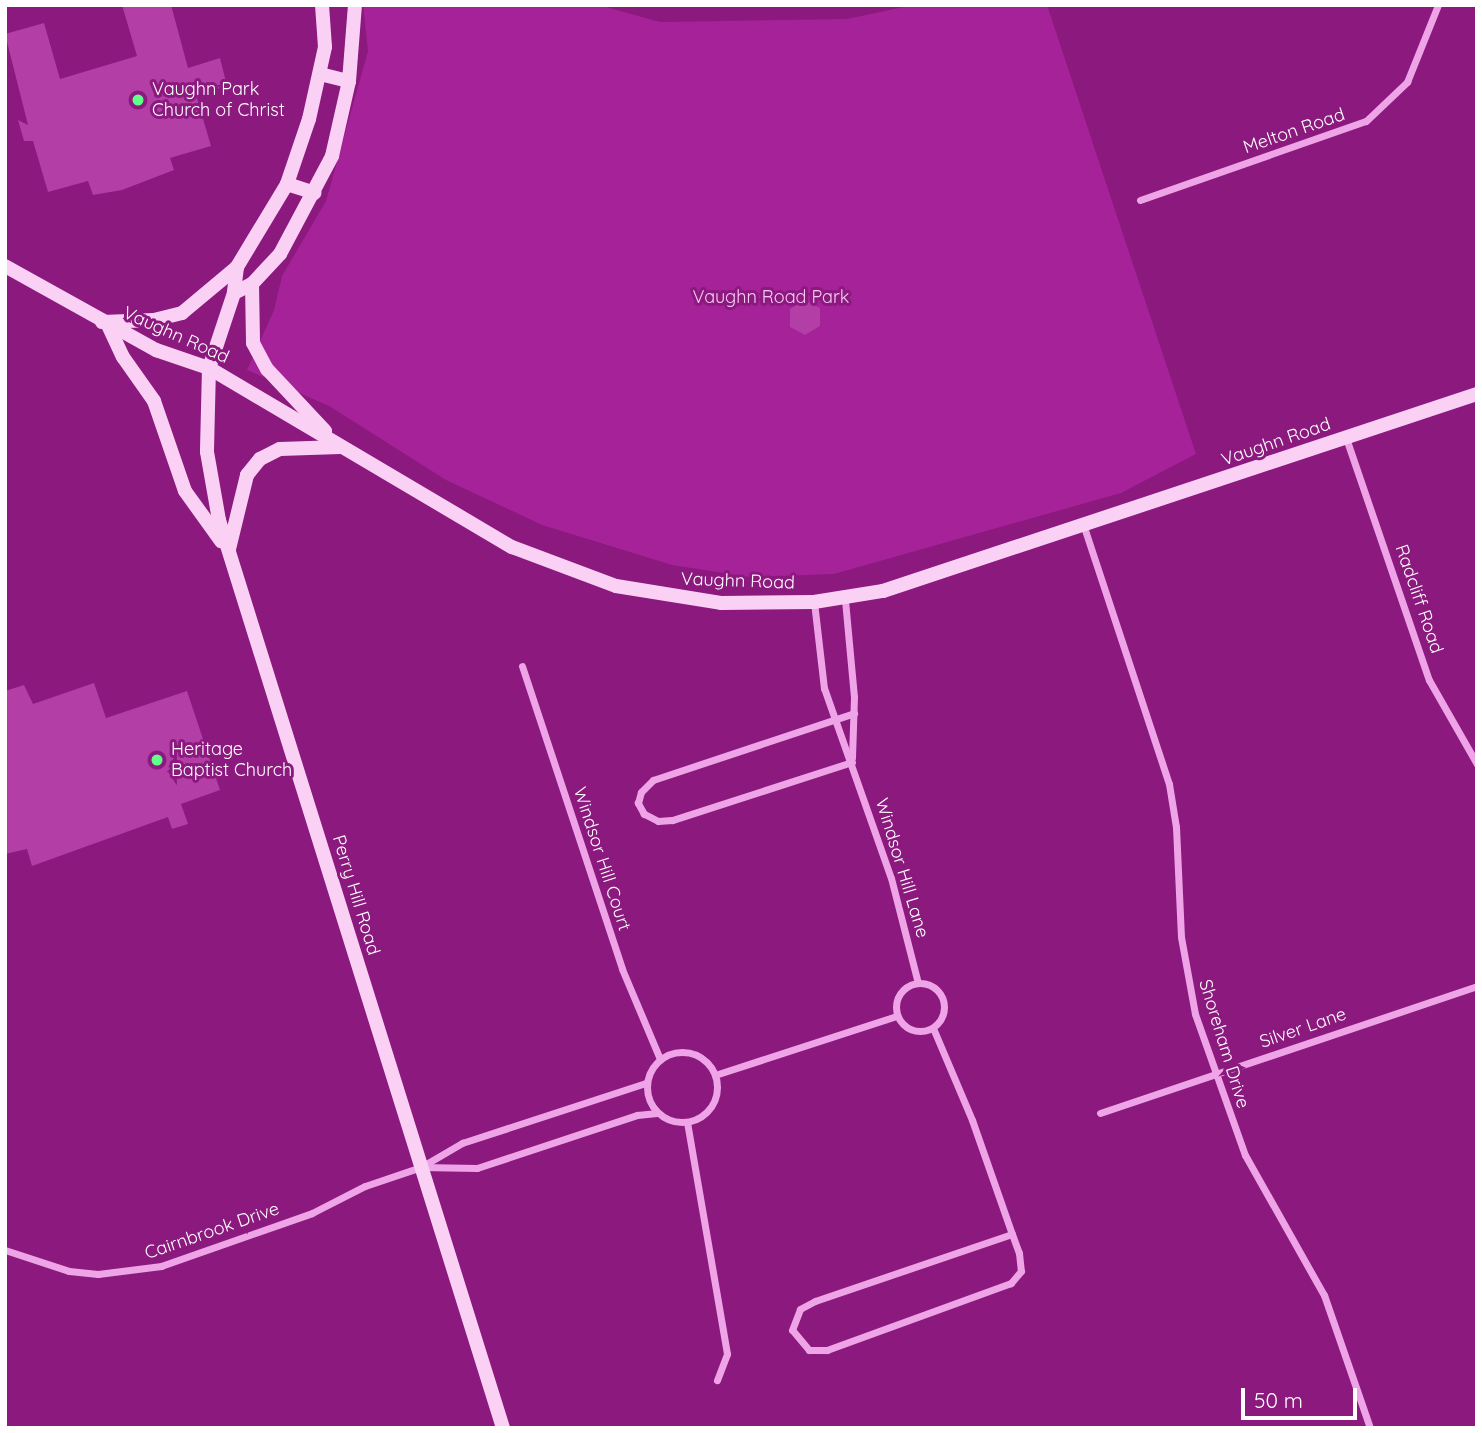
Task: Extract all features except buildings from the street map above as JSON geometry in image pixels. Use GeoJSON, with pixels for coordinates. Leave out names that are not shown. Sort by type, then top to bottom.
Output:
{"type":"FeatureCollection","features":[{"type":"Feature","properties":{"kind":"main road"},"geometry":{"type":"LineString","coordinates":[[228,550],[185,491],[154,401],[123,357],[105,324],[154,320],[182,313],[237,267],[287,184],[320,74],[325,47],[322,5]]}},
{"type":"Feature","properties":{"kind":"main road"},"geometry":{"type":"LineString","coordinates":[[234,293],[252,284],[280,254],[315,193],[332,156],[349,81],[355,5]]}},
{"type":"Feature","properties":{"kind":"main road"},"geometry":{"type":"LineString","coordinates":[[320,74],[349,81]]}},
{"type":"Feature","properties":{"kind":"main road"},"geometry":{"type":"LineString","coordinates":[[287,184],[315,193]]}},
{"type":"Feature","properties":{"kind":"main road","name":"Vaughn Road"},"geometry":{"type":"LineString","coordinates":[[5,266],[156,350],[209,368],[512,547],[581,576],[672,597],[721,603],[845,600],[948,573],[1477,394]]}},
{"type":"Feature","properties":{"kind":"main road","name":"Perry Hill Road"},"geometry":{"type":"LineString","coordinates":[[237,267],[234,293],[209,368],[207,452],[214,502],[503,1428]]}},
{"type":"Feature","properties":{"kind":"main road"},"geometry":{"type":"LineString","coordinates":[[252,284],[253,343],[267,369],[339,446]]}},
{"type":"Feature","properties":{"kind":"main road"},"geometry":{"type":"LineString","coordinates":[[228,550],[247,475],[260,459],[280,449],[339,446]]}},
{"type":"Feature","properties":{"kind":"street","name":"Melton Road"},"geometry":{"type":"LineString","coordinates":[[1140,200],[1366,121],[1406,82],[1438,5]]}},
{"type":"Feature","properties":{"kind":"street","name":"Radcliff Road"},"geometry":{"type":"LineString","coordinates":[[1346,438],[1429,680],[1477,764]]}},
{"type":"Feature","properties":{"kind":"street","name":"Shoreham Drive"},"geometry":{"type":"LineString","coordinates":[[1084,527],[1169,784],[1186,977],[1216,1074],[1245,1155],[1324,1296],[1370,1428]]}},
{"type":"Feature","properties":{"kind":"street","name":"Windsor Hill Lane"},"geometry":{"type":"LineString","coordinates":[[845,600],[854,713],[852,762]]}},
{"type":"Feature","properties":{"kind":"street","name":"Windsor Hill Lane"},"geometry":{"type":"LineString","coordinates":[[814,602],[824,688],[891,878],[918,983]]}},
{"type":"Feature","properties":{"kind":"street","name":"Windsor Hill Court"},"geometry":{"type":"LineString","coordinates":[[522,666],[622,969],[660,1059]]}},
{"type":"Feature","properties":{"kind":"street"},"geometry":{"type":"LineString","coordinates":[[852,762],[672,820],[658,821],[644,814],[638,803],[641,792],[653,780],[854,713]]}},
{"type":"Feature","properties":{"kind":"street"},"geometry":{"type":"LineString","coordinates":[[918,983],[931,985],[943,998],[943,1015],[933,1028],[916,1031],[897,1016],[898,998],[918,983]]}},
{"type":"Feature","properties":{"kind":"street","name":"Silver Lane"},"geometry":{"type":"LineString","coordinates":[[1100,1113],[1477,986]]}},
{"type":"Feature","properties":{"kind":"street"},"geometry":{"type":"LineString","coordinates":[[715,1074],[897,1016]]}},
{"type":"Feature","properties":{"kind":"street"},"geometry":{"type":"LineString","coordinates":[[933,1028],[960,1088],[1012,1234],[1021,1271],[1011,1283],[827,1350],[809,1350],[792,1330],[800,1309],[815,1301],[1012,1234]]}},
{"type":"Feature","properties":{"kind":"street"},"geometry":{"type":"LineString","coordinates":[[688,1052],[699,1056],[715,1074],[714,1104],[706,1114],[687,1122],[670,1121],[657,1113],[647,1095],[646,1083],[660,1059],[688,1052]]}},
{"type":"Feature","properties":{"kind":"street"},"geometry":{"type":"LineString","coordinates":[[421,1167],[462,1143],[646,1083]]}},
{"type":"Feature","properties":{"kind":"street"},"geometry":{"type":"LineString","coordinates":[[421,1167],[477,1168],[637,1115],[657,1113]]}},
{"type":"Feature","properties":{"kind":"street"},"geometry":{"type":"LineString","coordinates":[[687,1122],[727,1354],[717,1380]]}},
{"type":"Feature","properties":{"kind":"street","name":"Cairnbrook Drive"},"geometry":{"type":"LineString","coordinates":[[5,1250],[69,1270],[142,1271],[312,1213],[365,1186],[421,1167]]}},
{"type":"Feature","properties":{"kind":"green space","name":"Vaughn Road Park"},"geometry":{"type":"Polygon","coordinates":[[[363,5],[599,5],[660,22],[847,19],[913,5],[1047,5],[1196,454],[1121,493],[834,574],[749,577],[672,565],[542,525],[446,480],[329,406],[247,370],[274,310],[282,276],[326,201],[368,51],[363,5]]]}},
{"type":"Feature","properties":{"kind":"place","name":"Vaughn Park Church of Christ"},"geometry":{"type":"Point","coordinates":[138,100]}},
{"type":"Feature","properties":{"kind":"place","name":"Heritage Baptist Church"},"geometry":{"type":"Point","coordinates":[157,760]}}]}
